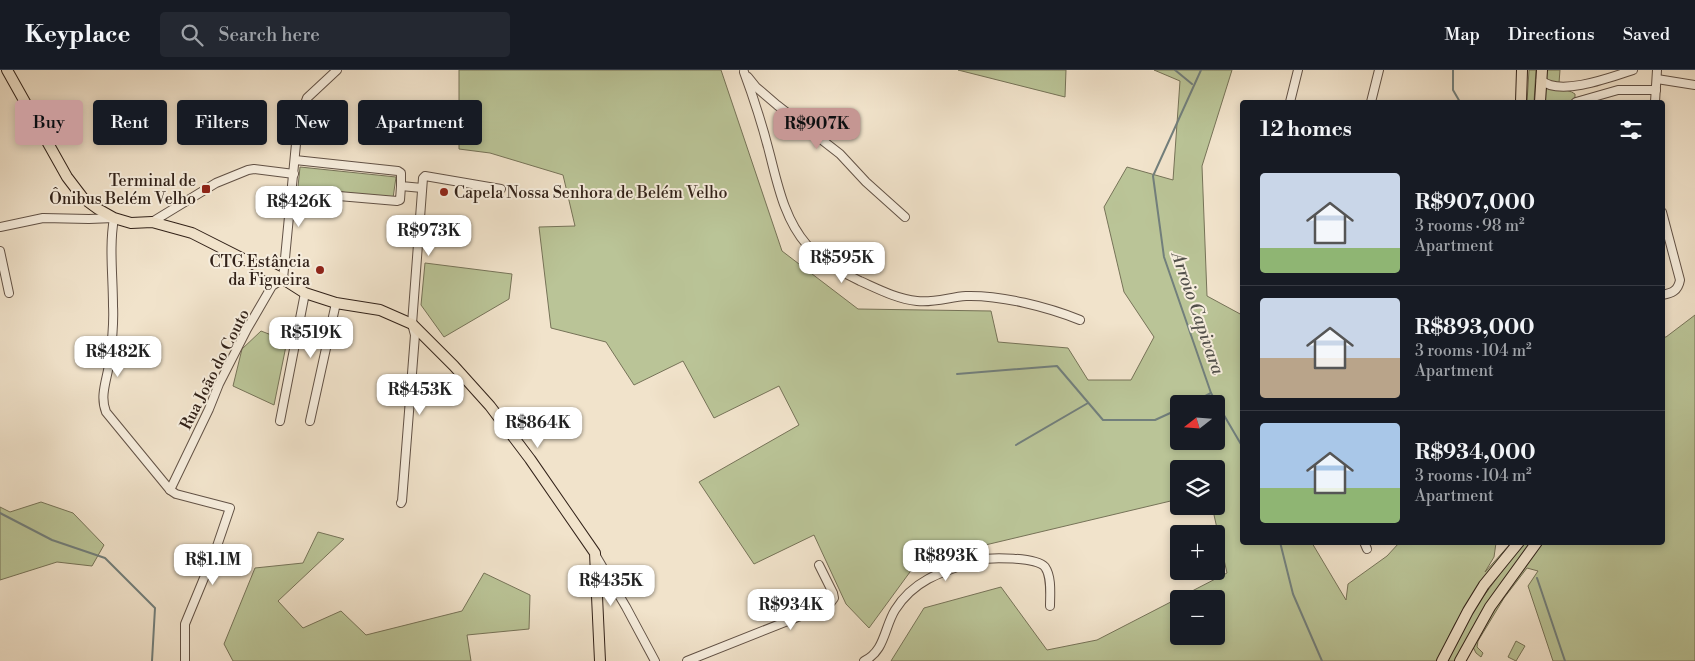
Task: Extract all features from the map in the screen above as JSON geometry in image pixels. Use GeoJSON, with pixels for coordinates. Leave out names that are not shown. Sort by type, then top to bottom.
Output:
{"type":"FeatureCollection","features":[{"type":"Feature","properties":{"kind":"main road"},"geometry":{"type":"LineString","coordinates":[[6,70],[68,177],[83,198],[98,209],[114,218],[132,223],[152,222],[192,233],[283,279],[305,293],[336,303],[380,310],[412,324],[490,406],[530,459],[595,553],[600,661]]}},
{"type":"Feature","properties":{"kind":"main road"},"geometry":{"type":"LineString","coordinates":[[1521,100],[1522,70]]}},
{"type":"Feature","properties":{"kind":"main road"},"geometry":{"type":"LineString","coordinates":[[1540,100],[1541,75]]}},
{"type":"Feature","properties":{"kind":"main road"},"geometry":{"type":"LineString","coordinates":[[1442,661],[1484,585],[1517,545]]}},
{"type":"Feature","properties":{"kind":"main road"},"geometry":{"type":"LineString","coordinates":[[1460,661],[1490,607],[1535,545]]}},
{"type":"Feature","properties":{"kind":"street"},"geometry":{"type":"LineString","coordinates":[[283,279],[298,123],[307,98],[338,70]]}},
{"type":"Feature","properties":{"kind":"street"},"geometry":{"type":"LineString","coordinates":[[1290,100],[1298,70]]}},
{"type":"Feature","properties":{"kind":"street"},"geometry":{"type":"LineString","coordinates":[[1372,100],[1379,70]]}},
{"type":"Feature","properties":{"kind":"street"},"geometry":{"type":"LineString","coordinates":[[1541,75],[1554,87],[1578,85],[1633,70]]}},
{"type":"Feature","properties":{"kind":"street"},"geometry":{"type":"LineString","coordinates":[[1655,100],[1657,70]]}},
{"type":"Feature","properties":{"kind":"street"},"geometry":{"type":"LineString","coordinates":[[743,71],[756,87],[828,144],[905,217]]}},
{"type":"Feature","properties":{"kind":"street"},"geometry":{"type":"LineString","coordinates":[[743,71],[755,102],[777,186],[789,218],[807,244],[829,264],[889,294],[917,301],[966,296],[1005,300],[1054,310],[1080,320]]}},
{"type":"Feature","properties":{"kind":"street"},"geometry":{"type":"LineString","coordinates":[[1657,79],[1695,85]]}},
{"type":"Feature","properties":{"kind":"street"},"geometry":{"type":"LineString","coordinates":[[1578,85],[1579,100]]}},
{"type":"Feature","properties":{"kind":"street"},"geometry":{"type":"LineString","coordinates":[[1583,100],[1618,90],[1656,90]]}},
{"type":"Feature","properties":{"kind":"street"},"geometry":{"type":"LineString","coordinates":[[292,192],[400,200],[401,173],[398,171],[295,160]]}},
{"type":"Feature","properties":{"kind":"street"},"geometry":{"type":"LineString","coordinates":[[152,222],[216,183],[248,170],[254,169],[294,174]]}},
{"type":"Feature","properties":{"kind":"street"},"geometry":{"type":"LineString","coordinates":[[401,503],[415,335],[412,324],[423,178],[425,176],[501,189]]}},
{"type":"Feature","properties":{"kind":"street"},"geometry":{"type":"LineString","coordinates":[[401,186],[422,188]]}},
{"type":"Feature","properties":{"kind":"street"},"geometry":{"type":"LineString","coordinates":[[0,227],[43,218],[114,218],[111,233],[114,308],[110,361],[104,388],[103,404],[106,412],[170,490],[184,496],[230,508],[216,549],[185,624],[185,661]]}},
{"type":"Feature","properties":{"kind":"street"},"geometry":{"type":"LineString","coordinates":[[1665,224],[1680,280],[1674,292],[1665,294]]}},
{"type":"Feature","properties":{"kind":"street"},"geometry":{"type":"LineString","coordinates":[[0,252],[9,292]]}},
{"type":"Feature","properties":{"kind":"street","name":"Rua João do Couto"},"geometry":{"type":"LineString","coordinates":[[170,490],[219,384],[247,329],[272,286],[283,279]]}},
{"type":"Feature","properties":{"kind":"street"},"geometry":{"type":"LineString","coordinates":[[280,421],[305,293]]}},
{"type":"Feature","properties":{"kind":"street"},"geometry":{"type":"LineString","coordinates":[[310,421],[336,303]]}},
{"type":"Feature","properties":{"kind":"street"},"geometry":{"type":"LineString","coordinates":[[595,553],[655,661]]}},
{"type":"Feature","properties":{"kind":"street"},"geometry":{"type":"LineString","coordinates":[[864,661],[873,657],[880,646],[894,612],[913,589],[932,576],[978,560],[1031,560],[1039,562],[1049,576],[1050,606]]}},
{"type":"Feature","properties":{"kind":"street"},"geometry":{"type":"LineString","coordinates":[[687,661],[831,602],[834,598],[833,593],[819,565]]}},
{"type":"Feature","properties":{"kind":"green space"},"geometry":{"type":"Polygon","coordinates":[[[459,70],[721,70],[782,251],[858,309],[991,311],[998,342],[1068,348],[1088,380],[1131,380],[1154,337],[1124,292],[1104,207],[1127,167],[1173,180],[1180,81],[1154,70],[1232,70],[1202,166],[1207,296],[1240,314],[1240,545],[1313,545],[1346,600],[1348,584],[1387,556],[1397,545],[1496,545],[1494,557],[1485,572],[1509,545],[1513,545],[1481,582],[1455,624],[1437,661],[891,661],[924,608],[1001,587],[1047,650],[1097,640],[1170,602],[1170,645],[1225,645],[1225,590],[1194,590],[1213,580],[1225,580],[1225,574],[1227,573],[1225,564],[1225,525],[1216,525],[1214,515],[1225,515],[1225,460],[1170,460],[1170,501],[918,561],[869,628],[846,604],[814,535],[754,564],[699,482],[799,425],[779,386],[714,418],[683,361],[634,385],[606,342],[551,328],[539,227],[575,226],[563,175],[490,153],[459,149],[459,145],[482,145],[482,100],[459,100],[459,70]]]}},
{"type":"Feature","properties":{"kind":"green space"},"geometry":{"type":"Polygon","coordinates":[[[958,70],[1066,70],[1065,97],[958,70]]]}},
{"type":"Feature","properties":{"kind":"green space"},"geometry":{"type":"Polygon","coordinates":[[[1529,70],[1536,70],[1534,100],[1527,100],[1529,70]]]}},
{"type":"Feature","properties":{"kind":"green space"},"geometry":{"type":"Polygon","coordinates":[[[1545,70],[1560,70],[1559,83],[1553,84],[1546,79],[1545,70]]]}},
{"type":"Feature","properties":{"kind":"green space"},"geometry":{"type":"Polygon","coordinates":[[[1544,87],[1575,94],[1575,97],[1571,100],[1544,100],[1544,87]]]}},
{"type":"Feature","properties":{"kind":"green space"},"geometry":{"type":"Polygon","coordinates":[[[300,167],[396,177],[393,198],[298,187],[300,167]]]}},
{"type":"Feature","properties":{"kind":"green space"},"geometry":{"type":"Polygon","coordinates":[[[425,263],[512,274],[509,299],[444,337],[421,305],[425,263]]]}},
{"type":"Feature","properties":{"kind":"green space"},"geometry":{"type":"Polygon","coordinates":[[[1695,315],[1695,661],[1553,661],[1528,586],[1538,571],[1527,568],[1504,598],[1478,641],[1477,647],[1483,653],[1481,657],[1476,653],[1472,645],[1477,633],[1541,545],[1665,545],[1666,337],[1695,315]]]}},
{"type":"Feature","properties":{"kind":"green space"},"geometry":{"type":"Polygon","coordinates":[[[261,331],[287,341],[274,405],[233,386],[242,349],[261,331]]]}},
{"type":"Feature","properties":{"kind":"green space"},"geometry":{"type":"Polygon","coordinates":[[[41,502],[73,513],[104,545],[92,566],[57,562],[0,580],[0,507],[10,512],[41,502]]]}},
{"type":"Feature","properties":{"kind":"green space"},"geometry":{"type":"Polygon","coordinates":[[[318,532],[344,539],[278,601],[303,628],[341,611],[366,635],[462,611],[484,573],[530,595],[529,629],[467,635],[471,661],[233,661],[224,644],[255,568],[303,563],[318,532]]]}},
{"type":"Feature","properties":{"kind":"green space"},"geometry":{"type":"Polygon","coordinates":[[[1522,545],[1533,545],[1456,661],[1446,661],[1474,609],[1522,545]]]}},
{"type":"Feature","properties":{"kind":"green space"},"geometry":{"type":"Polygon","coordinates":[[[1516,641],[1525,646],[1516,661],[1508,657],[1516,641]]]}},
{"type":"Feature","properties":{"kind":"waterway"},"geometry":{"type":"LineString","coordinates":[[1175,70],[1192,84]]}},
{"type":"Feature","properties":{"kind":"waterway","name":"Arroio Capivara"},"geometry":{"type":"LineString","coordinates":[[1201,70],[1153,176],[1164,257],[1211,393],[1240,443]]}},
{"type":"Feature","properties":{"kind":"waterway"},"geometry":{"type":"LineString","coordinates":[[1453,70],[1453,90],[1459,100]]}},
{"type":"Feature","properties":{"kind":"waterway"},"geometry":{"type":"LineString","coordinates":[[957,374],[1057,366],[1103,420],[1155,420],[1170,413]]}},
{"type":"Feature","properties":{"kind":"waterway"},"geometry":{"type":"LineString","coordinates":[[1207,395],[1211,393]]}},
{"type":"Feature","properties":{"kind":"waterway"},"geometry":{"type":"LineString","coordinates":[[1016,445],[1088,403]]}},
{"type":"Feature","properties":{"kind":"waterway"},"geometry":{"type":"LineString","coordinates":[[0,513],[52,540],[105,558],[155,608],[152,661]]}},
{"type":"Feature","properties":{"kind":"waterway","name":"Arroio Capivara"},"geometry":{"type":"LineString","coordinates":[[1281,545],[1293,594],[1322,661]]}},
{"type":"Feature","properties":{"kind":"waterway"},"geometry":{"type":"LineString","coordinates":[[1537,578],[1565,661]]}},
{"type":"Feature","properties":{"kind":"place","name":"Terminal de Ônibus Belém Velho"},"geometry":{"type":"Point","coordinates":[206,189]}},
{"type":"Feature","properties":{"kind":"place","name":"Capela Nossa Senhora de Belém Velho"},"geometry":{"type":"Point","coordinates":[444,192]}},
{"type":"Feature","properties":{"kind":"place","name":"CTG Estância da Figueira"},"geometry":{"type":"Point","coordinates":[320,270]}}]}
